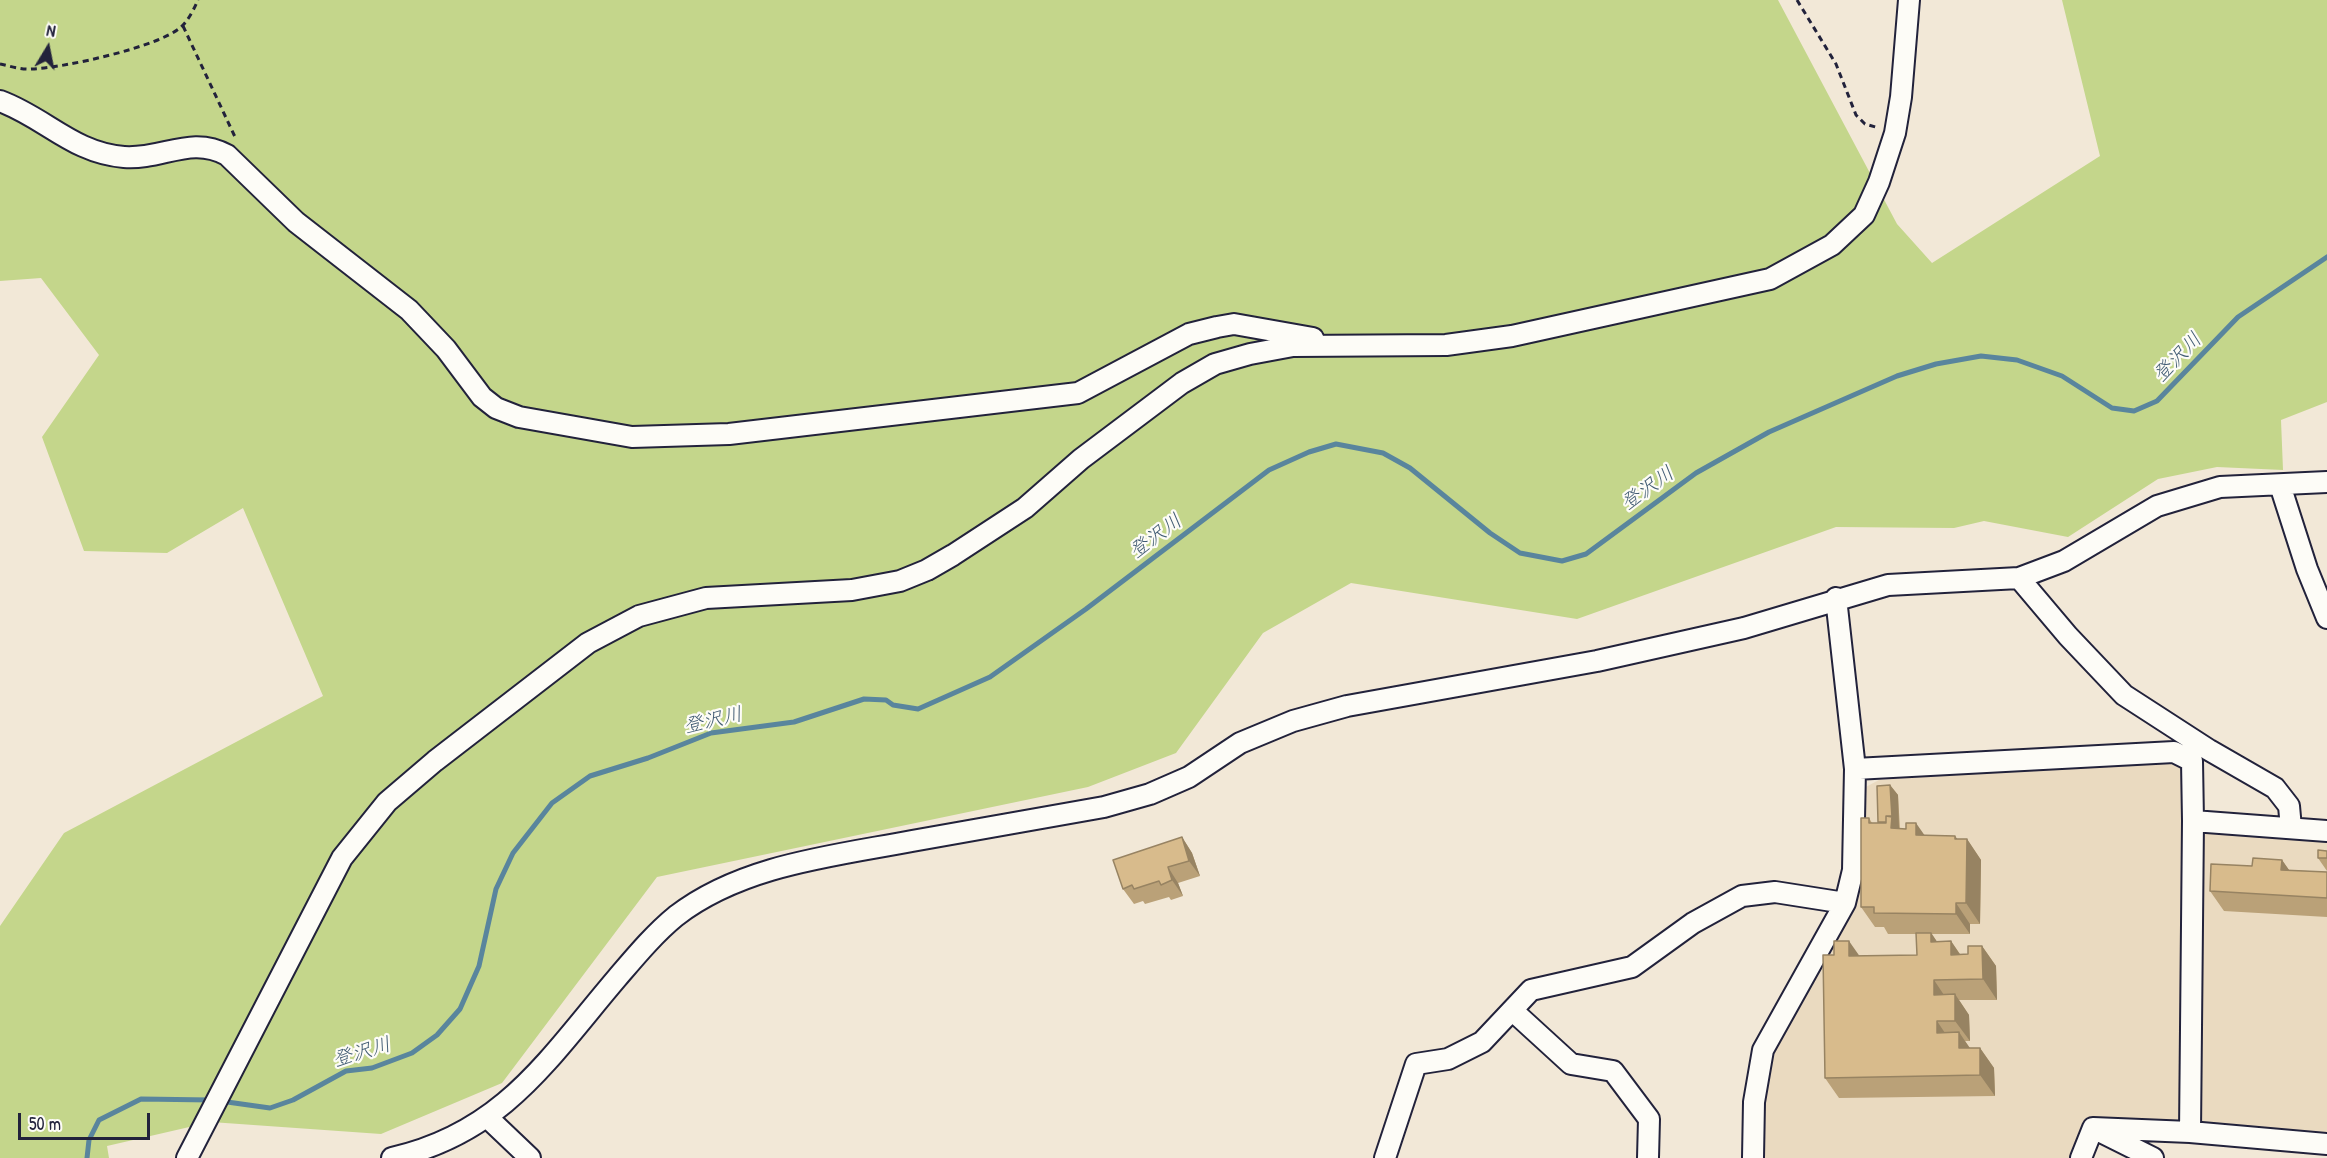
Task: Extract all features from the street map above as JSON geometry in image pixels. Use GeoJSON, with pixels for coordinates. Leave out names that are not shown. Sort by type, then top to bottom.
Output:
{"type":"FeatureCollection","features":[{"type":"Feature","properties":{"kind":"street"},"geometry":{"type":"LineString","coordinates":[[188,1158],[342,858],[387,802],[435,761],[588,643],[639,616],[706,598],[852,590],[900,581],[953,555],[1024,507],[1081,459],[1182,383],[1215,364],[1250,354],[1293,346],[1446,345],[1512,336],[1770,279],[1832,245],[1864,215],[1879,182],[1895,133],[1901,97],[1909,0]]}},
{"type":"Feature","properties":{"kind":"street"},"geometry":{"type":"LineString","coordinates":[[0,101],[87,151],[126,158],[165,153],[194,146],[213,148],[227,155],[296,222],[409,310],[446,349],[482,397],[496,408],[519,417],[632,437],[729,434],[1078,393],[1189,334],[1234,324],[1349,346]]}},
{"type":"Feature","properties":{"kind":"street"},"geometry":{"type":"LineString","coordinates":[[392,1158],[449,1140],[488,1118],[526,1085],[642,949],[677,916],[727,885],[807,860],[1104,807],[1150,794],[1189,777],[1240,743],[1293,721],[1347,706],[1468,686],[1620,656],[1744,628],[1836,598],[1888,585],[2019,578],[2064,561],[2157,506],[2220,487],[2327,482]]}},
{"type":"Feature","properties":{"kind":"street"},"geometry":{"type":"LineString","coordinates":[[2280,485],[2307,569],[2327,618]]}},
{"type":"Feature","properties":{"kind":"street"},"geometry":{"type":"LineString","coordinates":[[2019,578],[2068,636],[2124,695],[2209,750],[2275,788],[2289,806],[2291,828]]}},
{"type":"Feature","properties":{"kind":"street"},"geometry":{"type":"LineString","coordinates":[[1753,1158],[1754,1102],[1763,1050],[1845,903],[1853,870],[1855,769],[1836,598]]}},
{"type":"Feature","properties":{"kind":"street"},"geometry":{"type":"LineString","coordinates":[[1855,769],[2174,752],[2192,761],[2190,1132]]}},
{"type":"Feature","properties":{"kind":"street"},"geometry":{"type":"LineString","coordinates":[[2193,821],[2327,831]]}},
{"type":"Feature","properties":{"kind":"street"},"geometry":{"type":"LineString","coordinates":[[1385,1158],[1416,1064],[1448,1059],[1482,1042],[1531,990],[1632,967],[1693,923],[1742,896],[1775,892],[1845,903]]}},
{"type":"Feature","properties":{"kind":"street"},"geometry":{"type":"LineString","coordinates":[[1513,1011],[1570,1064],[1613,1071],[1649,1119],[1648,1158]]}},
{"type":"Feature","properties":{"kind":"street"},"geometry":{"type":"LineString","coordinates":[[488,1118],[530,1158]]}},
{"type":"Feature","properties":{"kind":"street"},"geometry":{"type":"LineString","coordinates":[[2093,1128],[2190,1132],[2327,1144]]}},
{"type":"Feature","properties":{"kind":"street"},"geometry":{"type":"LineString","coordinates":[[2081,1158],[2093,1128]]}},
{"type":"Feature","properties":{"kind":"street"},"geometry":{"type":"LineString","coordinates":[[2093,1128],[2153,1158]]}},
{"type":"Feature","properties":{"kind":"path"},"geometry":{"type":"LineString","coordinates":[[0,64],[29,70],[60,67],[114,54],[173,33],[183,26],[198,0]]}},
{"type":"Feature","properties":{"kind":"path"},"geometry":{"type":"LineString","coordinates":[[1797,0],[1836,64],[1856,115],[1865,124],[1895,133]]}},
{"type":"Feature","properties":{"kind":"path"},"geometry":{"type":"LineString","coordinates":[[183,26],[237,141]]}},
{"type":"Feature","properties":{"kind":"shaded area"},"geometry":{"type":"Polygon","coordinates":[[[2178,760],[2185,769],[2182,1117],[2173,1124],[2085,1124],[2072,1158],[1763,1158],[1763,1092],[1774,1045],[1855,896],[1862,789],[1879,780],[2178,760]]]}},
{"type":"Feature","properties":{"kind":"shaded area"},"geometry":{"type":"Polygon","coordinates":[[[2203,828],[2327,839],[2327,1137],[2202,1127],[2203,828]]]}},
{"type":"Feature","properties":{"kind":"green space"},"geometry":{"type":"Polygon","coordinates":[[[0,0],[1778,0],[1897,224],[1932,263],[2100,156],[2062,0],[2327,0],[2327,402],[2281,420],[2283,470],[2217,467],[2158,479],[2068,537],[1984,521],[1954,528],[1836,527],[1577,619],[1351,583],[1263,633],[1176,753],[1088,787],[657,877],[502,1083],[381,1134],[211,1122],[107,1146],[109,1158],[0,1158],[0,926],[64,833],[323,696],[243,508],[167,553],[84,551],[42,437],[99,355],[41,278],[0,281],[0,0]]]}},
{"type":"Feature","properties":{"kind":"building"},"geometry":{"type":"Polygon","coordinates":[[[1890,785],[1892,817],[1886,816],[1886,822],[1878,822],[1877,786],[1890,785]]]}},
{"type":"Feature","properties":{"kind":"building"},"geometry":{"type":"Polygon","coordinates":[[[1886,816],[1892,816],[1891,828],[1906,829],[1906,823],[1916,823],[1916,835],[1955,836],[1955,839],[1967,839],[1966,903],[1956,903],[1956,914],[1874,913],[1874,907],[1861,907],[1861,818],[1869,818],[1869,823],[1886,823],[1886,816]]]}},
{"type":"Feature","properties":{"kind":"building"},"geometry":{"type":"Polygon","coordinates":[[[1182,837],[1189,861],[1168,867],[1172,880],[1161,885],[1159,881],[1134,889],[1132,885],[1123,889],[1113,860],[1182,837]]]}},
{"type":"Feature","properties":{"kind":"building"},"geometry":{"type":"Polygon","coordinates":[[[2318,850],[2327,851],[2327,858],[2318,858],[2318,850]]]}},
{"type":"Feature","properties":{"kind":"building"},"geometry":{"type":"Polygon","coordinates":[[[2253,858],[2282,860],[2281,870],[2327,872],[2327,898],[2210,891],[2211,864],[2252,866],[2253,858]]]}},
{"type":"Feature","properties":{"kind":"building"},"geometry":{"type":"Polygon","coordinates":[[[1916,933],[1931,933],[1931,942],[1951,941],[1951,955],[1968,954],[1968,946],[1982,946],[1983,979],[1934,980],[1934,995],[1955,994],[1955,1021],[1937,1021],[1937,1033],[1959,1032],[1959,1048],[1980,1048],[1980,1075],[1825,1078],[1823,955],[1834,955],[1834,941],[1849,941],[1849,956],[1917,955],[1916,933]]]}},
{"type":"Feature","properties":{"kind":"waterway","name":"登沢川"},"geometry":{"type":"LineString","coordinates":[[220,1101],[270,1108],[293,1100],[346,1071],[372,1068],[412,1053],[437,1035],[460,1009],[479,966],[496,889],[513,853],[552,803],[590,776],[648,758],[711,733],[794,722],[864,699],[886,700],[893,705],[918,709],[990,677],[1086,609],[1269,470],[1309,452],[1336,444],[1383,453],[1410,468],[1490,533],[1520,553],[1562,561],[1586,554],[1696,473],[1769,432],[1897,376],[1936,364],[1981,356],[2017,360],[2062,376],[2112,408],[2134,411],[2157,401],[2238,317],[2327,257]]}},
{"type":"Feature","properties":{"kind":"waterway","name":"登沢川"},"geometry":{"type":"LineString","coordinates":[[87,1158],[89,1140],[99,1120],[141,1099],[211,1100]]}}]}
